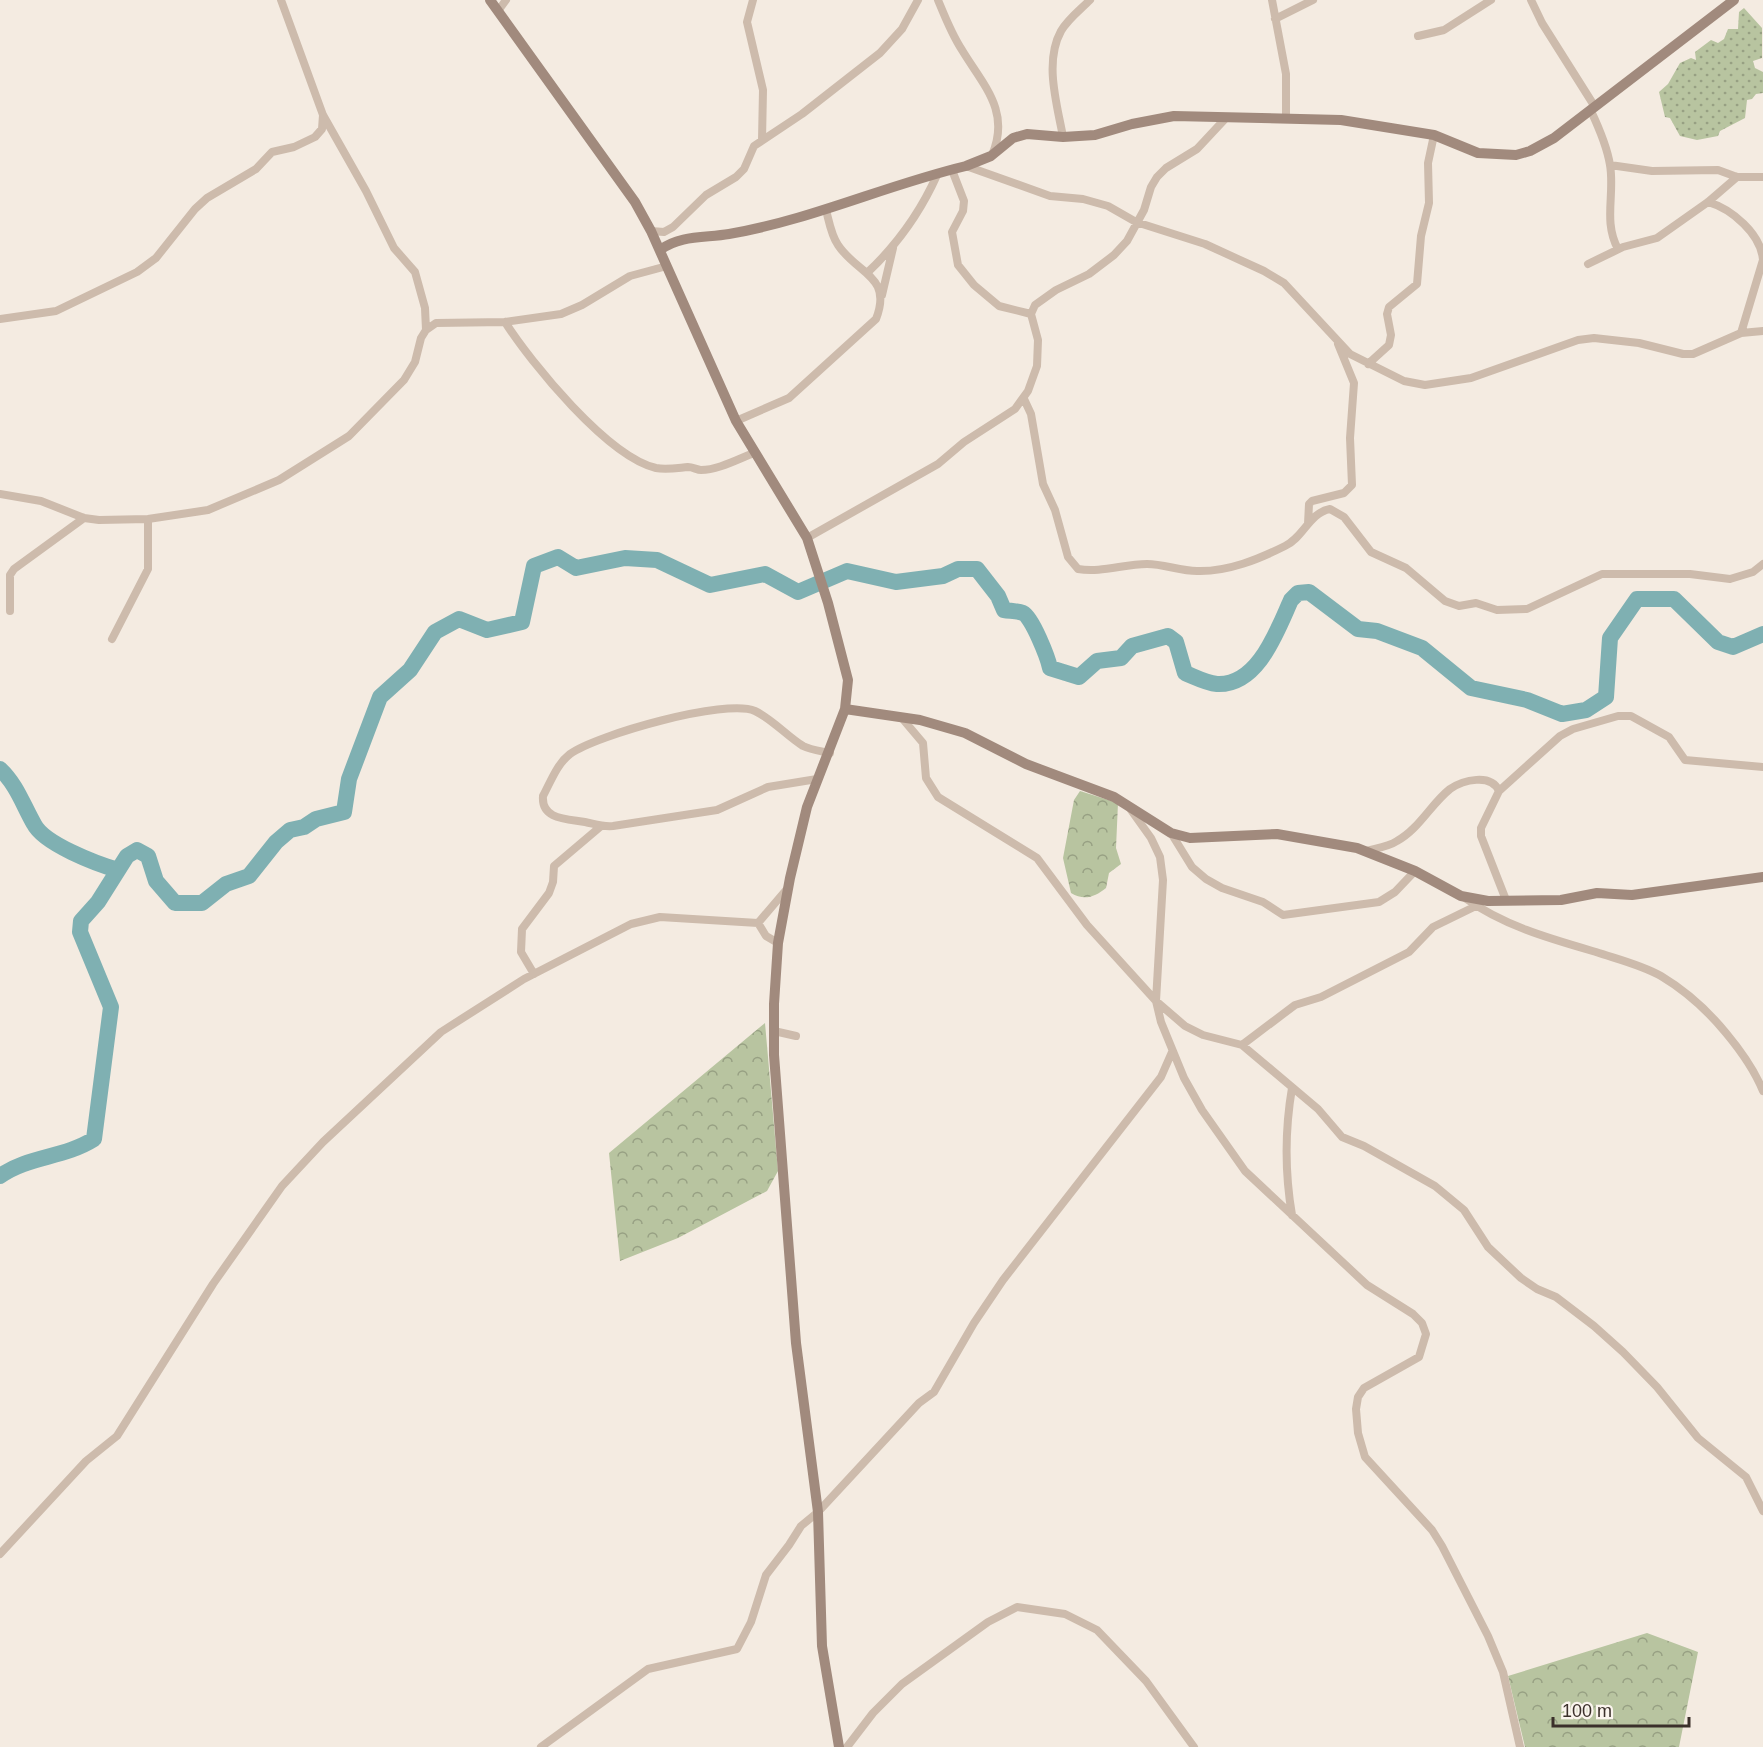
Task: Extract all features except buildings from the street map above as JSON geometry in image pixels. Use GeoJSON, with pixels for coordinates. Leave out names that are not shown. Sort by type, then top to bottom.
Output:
{"type":"FeatureCollection","features":[{"type":"Feature","properties":{"kind":"street"},"geometry":{"type":"LineString","coordinates":[[0,494],[41,501],[84,518],[148,519],[208,510],[279,480],[328,451],[371,416],[404,380],[415,363],[426,330],[425,308],[415,272],[394,249],[366,191],[323,115],[281,0]]}},
{"type":"Feature","properties":{"kind":"street"},"geometry":{"type":"LineString","coordinates":[[490,0],[635,202],[651,231],[736,421],[807,538],[828,603],[848,680],[845,709],[830,753],[817,779],[787,889],[778,943],[774,1031],[796,1343],[818,1512],[822,1646],[839,1747]]}},
{"type":"Feature","properties":{"kind":"street"},"geometry":{"type":"LineString","coordinates":[[498,11],[506,0]]}},
{"type":"Feature","properties":{"kind":"street"},"geometry":{"type":"LineString","coordinates":[[753,0],[747,22],[763,90],[762,140]]}},
{"type":"Feature","properties":{"kind":"street"},"geometry":{"type":"LineString","coordinates":[[651,231],[664,232],[674,227],[706,195],[736,177],[744,169],[754,146],[826,96],[844,79],[880,53],[902,29],[918,0]]}},
{"type":"Feature","properties":{"kind":"street"},"geometry":{"type":"LineString","coordinates":[[938,0],[961,49],[996,107],[1000,123],[999,137],[991,156]]}},
{"type":"Feature","properties":{"kind":"street"},"geometry":{"type":"LineString","coordinates":[[1062,137],[1053,72],[1056,43],[1069,20],[1090,0]]}},
{"type":"Feature","properties":{"kind":"street"},"geometry":{"type":"LineString","coordinates":[[1272,0],[1286,74],[1286,117]]}},
{"type":"Feature","properties":{"kind":"street"},"geometry":{"type":"LineString","coordinates":[[1275,19],[1314,0]]}},
{"type":"Feature","properties":{"kind":"street"},"geometry":{"type":"LineString","coordinates":[[1418,36],[1444,30],[1491,0]]}},
{"type":"Feature","properties":{"kind":"street"},"geometry":{"type":"LineString","coordinates":[[1531,0],[1542,23],[1593,109],[1610,165],[1613,195],[1609,230],[1618,249]]}},
{"type":"Feature","properties":{"kind":"street"},"geometry":{"type":"LineString","coordinates":[[660,250],[678,238],[692,239],[736,232],[826,210],[966,166],[991,156],[1019,136],[1035,133],[1062,137],[1095,135],[1132,124],[1174,116],[1341,120],[1434,135],[1478,153],[1516,154],[1543,145],[1734,0]]}},
{"type":"Feature","properties":{"kind":"street"},"geometry":{"type":"LineString","coordinates":[[0,319],[56,311],[137,272],[156,258],[195,209],[207,198],[256,169],[272,152],[294,147],[315,137],[322,129],[323,115]]}},
{"type":"Feature","properties":{"kind":"street"},"geometry":{"type":"LineString","coordinates":[[807,538],[938,464],[964,442],[1005,418],[1024,399],[1033,380],[1038,352],[1037,329],[1031,309],[1040,300],[1089,274],[1109,260],[1127,241],[1144,210],[1157,177],[1166,168],[1197,149],[1225,119]]}},
{"type":"Feature","properties":{"kind":"street"},"geometry":{"type":"LineString","coordinates":[[1368,364],[1389,345],[1391,335],[1387,314],[1389,307],[1417,284],[1421,236],[1428,203],[1428,163],[1434,135]]}},
{"type":"Feature","properties":{"kind":"street"},"geometry":{"type":"LineString","coordinates":[[1610,165],[1652,171],[1718,170],[1737,177],[1763,177]]}},
{"type":"Feature","properties":{"kind":"street"},"geometry":{"type":"LineString","coordinates":[[966,166],[1050,196],[1083,199],[1108,206],[1136,222],[1204,244],[1264,270],[1284,283],[1350,354],[1404,381],[1435,385],[1471,378],[1578,340],[1640,342],[1683,354],[1693,354],[1741,333],[1763,331]]}},
{"type":"Feature","properties":{"kind":"street"},"geometry":{"type":"LineString","coordinates":[[952,170],[964,201],[963,211],[952,232],[958,265],[974,285],[999,306],[1031,314]]}},
{"type":"Feature","properties":{"kind":"street"},"geometry":{"type":"LineString","coordinates":[[867,273],[894,246],[926,198],[937,175]]}},
{"type":"Feature","properties":{"kind":"street"},"geometry":{"type":"LineString","coordinates":[[1588,264],[1618,249],[1657,238],[1708,202],[1737,177]]}},
{"type":"Feature","properties":{"kind":"street"},"geometry":{"type":"LineString","coordinates":[[1708,202],[1720,206],[1750,232],[1762,250],[1763,260],[1741,333]]}},
{"type":"Feature","properties":{"kind":"street"},"geometry":{"type":"LineString","coordinates":[[826,210],[839,248],[867,273],[882,296]]}},
{"type":"Feature","properties":{"kind":"street"},"geometry":{"type":"LineString","coordinates":[[736,421],[779,403],[796,393],[817,371],[872,324],[882,303],[894,246]]}},
{"type":"Feature","properties":{"kind":"street"},"geometry":{"type":"LineString","coordinates":[[426,330],[436,323],[449,321],[505,322],[561,314],[582,305],[630,276],[667,266]]}},
{"type":"Feature","properties":{"kind":"street"},"geometry":{"type":"LineString","coordinates":[[505,322],[531,359],[587,421],[613,444],[648,466],[667,469],[691,467],[701,470],[754,453]]}},
{"type":"Feature","properties":{"kind":"street"},"geometry":{"type":"LineString","coordinates":[[1307,525],[1309,504],[1312,501],[1344,493],[1352,485],[1350,438],[1354,384],[1338,343]]}},
{"type":"Feature","properties":{"kind":"street"},"geometry":{"type":"LineString","coordinates":[[1024,399],[1031,414],[1043,484],[1055,510],[1068,557],[1078,569],[1114,569],[1146,564],[1197,571],[1221,569],[1263,556],[1294,542],[1321,510],[1330,509],[1344,517],[1371,552],[1406,568],[1445,601],[1459,606],[1486,605],[1497,610],[1534,608],[1602,574],[1690,574],[1730,579],[1754,572],[1763,564]]}},
{"type":"Feature","properties":{"kind":"street"},"geometry":{"type":"LineString","coordinates":[[10,611],[10,575],[14,568],[84,518]]}},
{"type":"Feature","properties":{"kind":"street"},"geometry":{"type":"LineString","coordinates":[[112,639],[148,569],[148,519]]}},
{"type":"Feature","properties":{"kind":"street"},"geometry":{"type":"LineString","coordinates":[[817,779],[768,787],[717,810],[600,827],[560,820],[545,808],[543,795],[567,757],[613,733],[713,710],[743,708],[756,711],[805,747],[830,753]]}},
{"type":"Feature","properties":{"kind":"street"},"geometry":{"type":"LineString","coordinates":[[845,709],[902,717],[965,733],[1026,764],[1113,797],[1171,833],[1190,838],[1277,834],[1366,851],[1415,871],[1476,906],[1539,935],[1620,960],[1660,976],[1702,1007],[1717,1023],[1749,1062],[1763,1091]]}},
{"type":"Feature","properties":{"kind":"street"},"geometry":{"type":"LineString","coordinates":[[1506,900],[1480,836],[1481,828],[1499,791],[1560,736],[1618,716],[1631,716],[1669,737],[1684,760],[1763,767]]}},
{"type":"Feature","properties":{"kind":"street"},"geometry":{"type":"LineString","coordinates":[[902,717],[923,743],[926,778],[938,797],[1037,858],[1087,925],[1156,1001],[1185,1026],[1203,1035],[1242,1044],[1318,1109],[1342,1137],[1378,1153],[1435,1185],[1464,1210],[1488,1247],[1521,1278],[1537,1290],[1556,1297],[1594,1326],[1657,1387],[1706,1445],[1746,1477],[1763,1511]]}},
{"type":"Feature","properties":{"kind":"street"},"geometry":{"type":"LineString","coordinates":[[1366,851],[1397,842],[1409,833],[1451,789],[1475,780],[1488,780],[1496,784],[1499,791]]}},
{"type":"Feature","properties":{"kind":"street"},"geometry":{"type":"LineString","coordinates":[[1130,809],[1151,838],[1160,857],[1163,880],[1156,1001],[1172,1052],[1202,1110],[1245,1171],[1367,1285],[1413,1314],[1422,1323],[1426,1334],[1422,1353],[1416,1360],[1364,1388],[1358,1397],[1356,1409],[1360,1445],[1365,1457],[1432,1530],[1451,1563],[1488,1636],[1503,1672],[1520,1747]]}},
{"type":"Feature","properties":{"kind":"street"},"geometry":{"type":"LineString","coordinates":[[534,974],[521,952],[524,925],[549,892],[553,882],[554,866],[600,827]]}},
{"type":"Feature","properties":{"kind":"street"},"geometry":{"type":"LineString","coordinates":[[1171,833],[1192,867],[1206,879],[1222,888],[1263,902],[1284,915],[1378,902],[1395,892],[1415,871]]}},
{"type":"Feature","properties":{"kind":"street"},"geometry":{"type":"LineString","coordinates":[[1461,896],[1488,901],[1561,900],[1597,893],[1632,895],[1763,877]]}},
{"type":"Feature","properties":{"kind":"street"},"geometry":{"type":"LineString","coordinates":[[759,923],[787,889]]}},
{"type":"Feature","properties":{"kind":"street"},"geometry":{"type":"LineString","coordinates":[[1242,1044],[1295,1005],[1321,998],[1410,952],[1433,927],[1476,906]]}},
{"type":"Feature","properties":{"kind":"street"},"geometry":{"type":"LineString","coordinates":[[0,1554],[86,1461],[117,1436],[213,1284],[288,1178],[323,1142],[441,1032],[534,974],[577,954],[611,932],[646,920],[672,917],[759,923]]}},
{"type":"Feature","properties":{"kind":"street"},"geometry":{"type":"LineString","coordinates":[[759,923],[766,936],[778,943]]}},
{"type":"Feature","properties":{"kind":"street"},"geometry":{"type":"LineString","coordinates":[[774,1031],[796,1036]]}},
{"type":"Feature","properties":{"kind":"street"},"geometry":{"type":"LineString","coordinates":[[541,1747],[648,1669],[737,1649],[751,1622],[766,1575],[801,1526],[818,1512],[863,1460],[919,1403],[934,1392],[987,1301],[1161,1077],[1172,1052]]}},
{"type":"Feature","properties":{"kind":"street"},"geometry":{"type":"LineString","coordinates":[[1292,1088],[1287,1132],[1292,1215]]}},
{"type":"Feature","properties":{"kind":"street"},"geometry":{"type":"LineString","coordinates":[[847,1747],[873,1713],[902,1684],[932,1659],[988,1622],[1017,1607],[1065,1614],[1097,1630],[1146,1681],[1194,1747]]}},
{"type":"Feature","properties":{"kind":"green space"},"geometry":{"type":"Polygon","coordinates":[[[1744,8],[1762,28],[1762,58],[1753,61],[1755,68],[1763,72],[1763,93],[1756,94],[1752,99],[1747,100],[1745,118],[1720,131],[1718,136],[1697,140],[1680,136],[1670,118],[1665,117],[1659,92],[1668,84],[1680,63],[1691,58],[1696,60],[1695,52],[1711,40],[1718,43],[1724,39],[1728,29],[1738,29],[1739,12],[1744,8]]]}},
{"type":"Feature","properties":{"kind":"green space"},"geometry":{"type":"Polygon","coordinates":[[[1080,791],[1118,803],[1116,848],[1121,864],[1109,873],[1106,888],[1094,896],[1085,897],[1071,893],[1063,858],[1074,800],[1080,791]]]}},
{"type":"Feature","properties":{"kind":"green space"},"geometry":{"type":"Polygon","coordinates":[[[765,1023],[778,1171],[767,1191],[678,1238],[620,1261],[609,1153],[765,1023]]]}},
{"type":"Feature","properties":{"kind":"green space"},"geometry":{"type":"Polygon","coordinates":[[[1647,1633],[1698,1652],[1679,1747],[1525,1747],[1508,1676],[1647,1633]]]}},
{"type":"Feature","properties":{"kind":"waterway"},"geometry":{"type":"LineString","coordinates":[[0,1176],[22,1164],[71,1150],[94,1139],[111,1007],[80,932],[81,921],[98,902],[127,856],[137,850],[148,856],[156,881],[175,903],[202,903],[226,884],[249,876],[276,842],[290,830],[304,827],[316,819],[344,812],[349,779],[380,697],[410,670],[435,632],[459,619],[487,630],[522,622],[534,566],[558,557],[576,568],[625,558],[657,560],[710,585],[765,574],[798,592],[847,571],[896,582],[943,576],[958,569],[977,569],[998,596],[1004,610],[1021,612],[1027,616],[1039,638],[1050,668],[1079,677],[1097,661],[1121,658],[1132,646],[1168,636],[1176,642],[1185,673],[1217,684],[1231,682],[1244,676],[1255,666],[1272,641],[1291,600],[1298,593],[1309,592],[1358,629],[1377,631],[1422,648],[1471,688],[1527,700],[1562,714],[1586,710],[1606,697],[1610,638],[1637,599],[1674,599],[1718,642],[1733,647],[1763,634]]}},
{"type":"Feature","properties":{"kind":"waterway"},"geometry":{"type":"LineString","coordinates":[[0,769],[15,788],[34,824],[48,839],[72,852],[118,870]]}}]}
